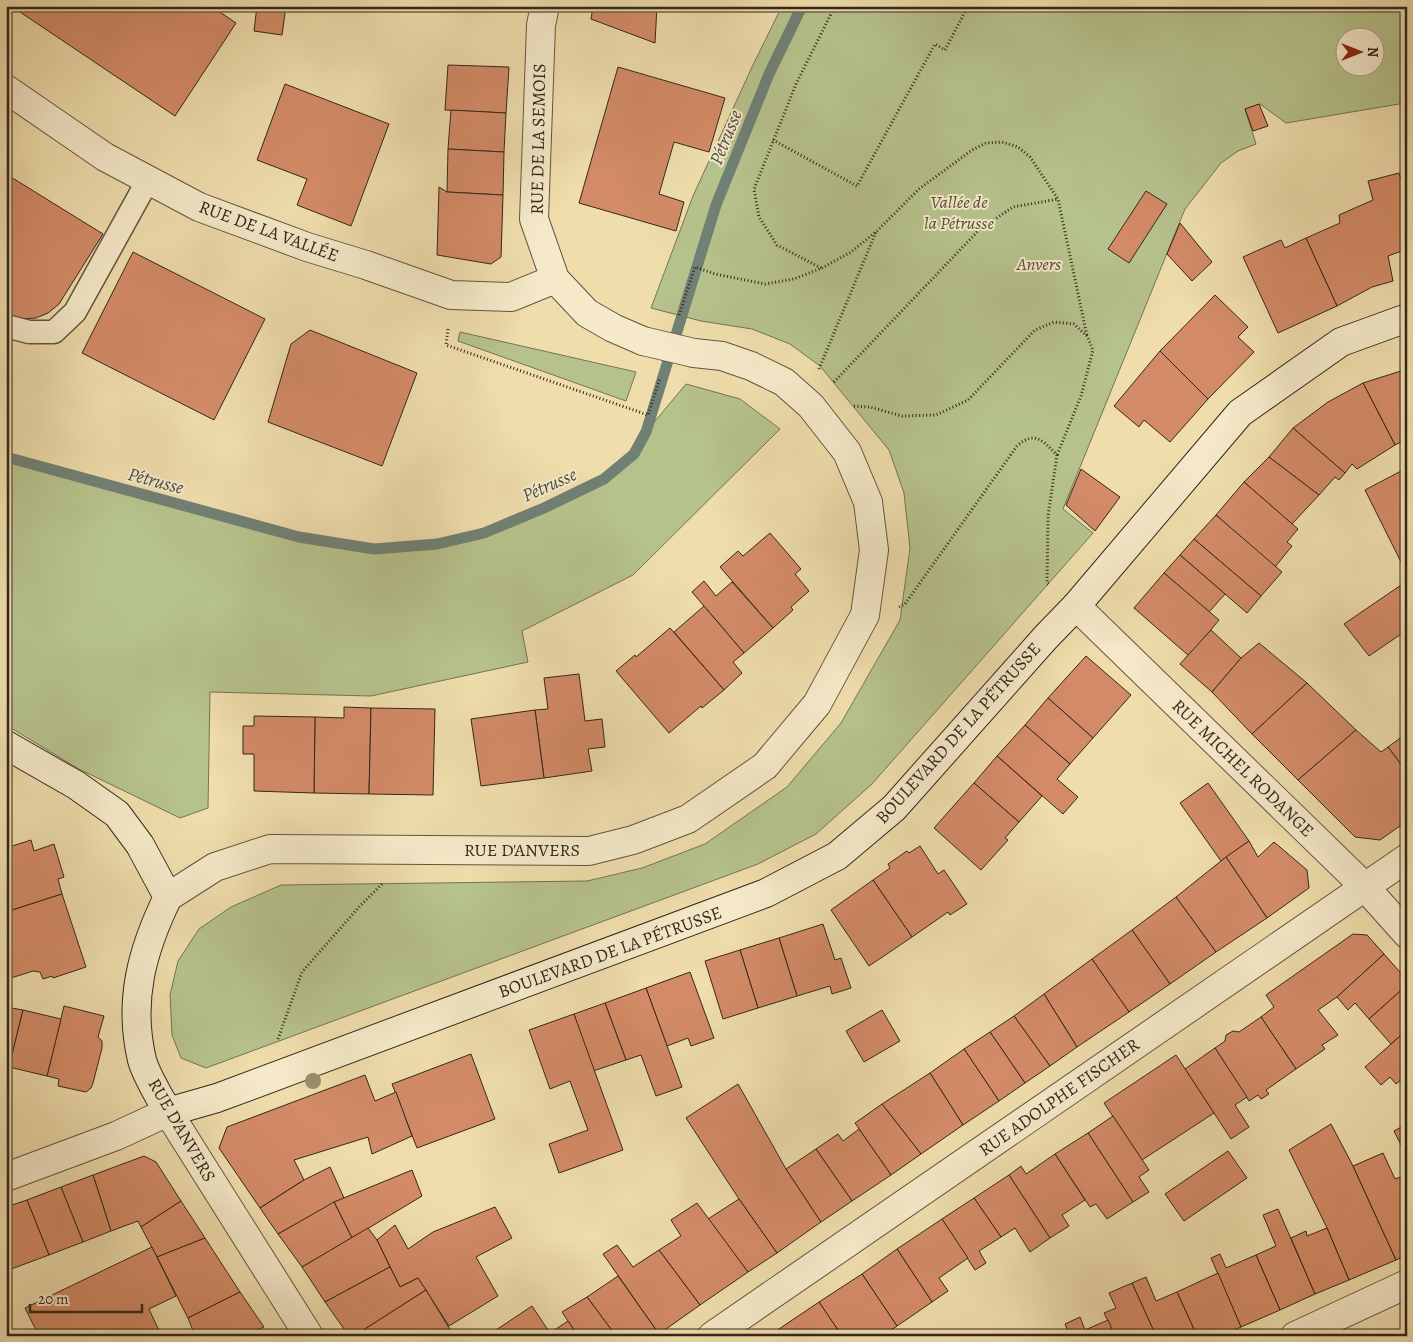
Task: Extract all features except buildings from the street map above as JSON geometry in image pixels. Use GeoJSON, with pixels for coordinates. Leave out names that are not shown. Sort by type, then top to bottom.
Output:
{"type":"FeatureCollection","features":[{"type":"Feature","properties":{"kind":"street","name":"RUE DE LA SEMOIS"},"geometry":{"type":"LineString","coordinates":[[545,6],[540,25],[534,219],[555,279],[587,313],[613,328],[643,341]]}},
{"type":"Feature","properties":{"kind":"street","name":"RUE DE LA VALLÉE"},"geometry":{"type":"LineString","coordinates":[[6,89],[105,157],[148,180],[208,211],[306,247],[366,265],[451,296],[511,297],[555,279]]}},
{"type":"Feature","properties":{"kind":"street","name":"BOULEVARD DE LA PÉTRUSSE"},"geometry":{"type":"LineString","coordinates":[[6,1177],[116,1136],[168,1112],[217,1098],[766,893],[837,856],[894,808],[1046,637],[1076,606],[1240,413],[1341,342],[1407,318]]}},
{"type":"Feature","properties":{"kind":"street","name":"RUE D'ANVERS"},"geometry":{"type":"LineString","coordinates":[[309,1336],[168,1112],[143,1062],[137,1025],[136,1000],[144,956],[155,924],[168,897],[215,867],[270,849],[589,850],[633,840],[688,819],[765,766],[817,704],[866,615],[874,550],[868,502],[847,452],[811,406],[784,382],[751,366],[722,356],[694,353],[643,341]]}},
{"type":"Feature","properties":{"kind":"street","name":"RUE MICHEL RODANGE"},"geometry":{"type":"LineString","coordinates":[[1076,606],[1365,887],[1407,934]]}},
{"type":"Feature","properties":{"kind":"street"},"geometry":{"type":"LineString","coordinates":[[6,745],[76,785],[117,814],[140,845],[168,897]]}},
{"type":"Feature","properties":{"kind":"street","name":"RUE ADOLPHE FISCHER"},"geometry":{"type":"LineString","coordinates":[[712,1336],[1407,858]]}},
{"type":"Feature","properties":{"kind":"street"},"geometry":{"type":"LineString","coordinates":[[1295,1336],[1407,1284]]}},
{"type":"Feature","properties":{"kind":"lane"},"geometry":{"type":"LineString","coordinates":[[6,326],[29,332],[54,332],[75,312],[148,180]]}},
{"type":"Feature","properties":{"kind":"path"},"geometry":{"type":"LineString","coordinates":[[822,268],[777,245],[759,217],[754,189],[796,84],[835,6]]}},
{"type":"Feature","properties":{"kind":"path"},"geometry":{"type":"LineString","coordinates":[[773,140],[857,186],[934,44],[944,50],[968,6]]}},
{"type":"Feature","properties":{"kind":"path"},"geometry":{"type":"LineString","coordinates":[[679,315],[695,267],[716,274],[765,284],[794,279],[822,268],[851,252],[877,231],[919,189],[972,150],[986,143],[1002,142],[1018,147],[1030,157],[1058,199],[1087,336],[1093,350],[1081,396],[1057,455],[1048,516],[1047,583],[1076,606]]}},
{"type":"Feature","properties":{"kind":"path"},"geometry":{"type":"LineString","coordinates":[[811,406],[979,230],[1013,207],[1058,199]]}},
{"type":"Feature","properties":{"kind":"path"},"geometry":{"type":"LineString","coordinates":[[820,366],[877,231]]}},
{"type":"Feature","properties":{"kind":"path"},"geometry":{"type":"LineString","coordinates":[[451,296],[446,345],[648,415],[660,378]]}},
{"type":"Feature","properties":{"kind":"path"},"geometry":{"type":"LineString","coordinates":[[811,406],[870,407],[902,416],[936,415],[968,400],[1035,330],[1054,322],[1074,324],[1087,336]]}},
{"type":"Feature","properties":{"kind":"path"},"geometry":{"type":"LineString","coordinates":[[866,615],[885,614],[905,604],[1017,446],[1025,439],[1035,438],[1044,442],[1057,455]]}},
{"type":"Feature","properties":{"kind":"path"},"geometry":{"type":"LineString","coordinates":[[265,1080],[283,1022],[302,972],[359,907],[417,850]]}},
{"type":"Feature","properties":{"kind":"green space","name":"Vallée de la Pétrusse"},"geometry":{"type":"Polygon","coordinates":[[[782,6],[1407,6],[1407,104],[1286,123],[1260,104],[1245,109],[1256,144],[1238,151],[1221,163],[1185,209],[1063,509],[1093,533],[872,784],[816,834],[758,864],[206,1068],[181,1058],[172,1035],[170,995],[178,961],[199,929],[231,907],[281,885],[587,881],[642,868],[705,844],[787,787],[841,723],[900,620],[910,548],[904,493],[889,450],[820,366],[790,344],[752,329],[701,321],[651,308],[693,196],[782,6]]]}},
{"type":"Feature","properties":{"kind":"green space"},"geometry":{"type":"Polygon","coordinates":[[[460,332],[636,372],[626,401],[458,341],[460,332]]]}},
{"type":"Feature","properties":{"kind":"green space"},"geometry":{"type":"Polygon","coordinates":[[[686,384],[740,399],[780,429],[633,575],[522,631],[528,662],[371,696],[210,692],[208,808],[180,818],[79,769],[6,725],[6,457],[299,537],[374,549],[437,544],[484,533],[544,508],[604,479],[634,454],[646,432],[686,384]]]}},
{"type":"Feature","properties":{"kind":"waterway","name":"Pétrusse"},"geometry":{"type":"LineString","coordinates":[[6,457],[299,537],[374,549],[437,544],[484,533],[544,508],[604,479],[634,454],[646,432],[716,205],[769,74],[802,6]]}},
{"type":"Feature","properties":{"kind":"park label","name":"Anvers"},"geometry":{"type":"Point","coordinates":[1039,264]}}]}
